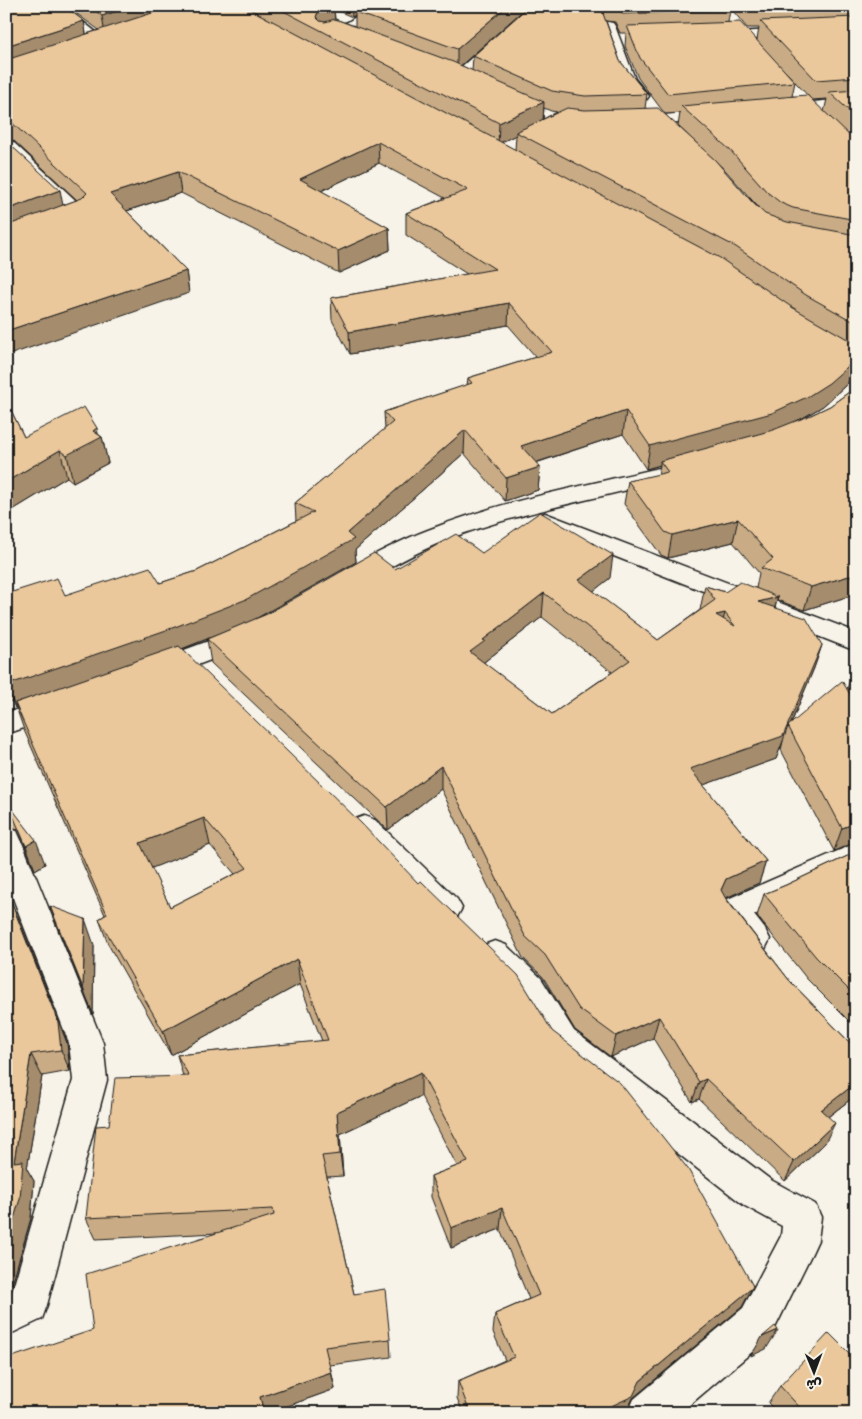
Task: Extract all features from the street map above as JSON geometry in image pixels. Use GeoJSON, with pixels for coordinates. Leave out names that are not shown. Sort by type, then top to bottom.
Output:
{"type":"FeatureCollection","features":[{"type":"Feature","properties":{"kind":"street"},"geometry":{"type":"LineString","coordinates":[[54,6],[103,43]]}},
{"type":"Feature","properties":{"kind":"street"},"geometry":{"type":"LineString","coordinates":[[318,54],[300,45],[336,24],[354,24],[382,6]]}},
{"type":"Feature","properties":{"kind":"street"},"geometry":{"type":"LineString","coordinates":[[459,77],[540,6]]}},
{"type":"Feature","properties":{"kind":"street"},"geometry":{"type":"LineString","coordinates":[[730,21],[754,50]]}},
{"type":"Feature","properties":{"kind":"street"},"geometry":{"type":"LineString","coordinates":[[336,24],[362,41]]}},
{"type":"Feature","properties":{"kind":"street"},"geometry":{"type":"LineString","coordinates":[[703,37],[856,30]]}},
{"type":"Feature","properties":{"kind":"street"},"geometry":{"type":"LineString","coordinates":[[616,35],[628,80],[660,121],[673,133]]}},
{"type":"Feature","properties":{"kind":"street"},"geometry":{"type":"LineString","coordinates":[[84,50],[122,37]]}},
{"type":"Feature","properties":{"kind":"street"},"geometry":{"type":"LineString","coordinates":[[442,70],[476,85]]}},
{"type":"Feature","properties":{"kind":"street"},"geometry":{"type":"LineString","coordinates":[[792,93],[820,121]]}},
{"type":"Feature","properties":{"kind":"street"},"geometry":{"type":"LineString","coordinates":[[766,111],[856,103]]}},
{"type":"Feature","properties":{"kind":"street"},"geometry":{"type":"LineString","coordinates":[[622,122],[660,121],[728,115]]}},
{"type":"Feature","properties":{"kind":"street"},"geometry":{"type":"LineString","coordinates":[[6,145],[80,214],[6,242]]}},
{"type":"Feature","properties":{"kind":"street"},"geometry":{"type":"LineString","coordinates":[[335,588],[380,561],[437,535],[515,510],[689,467]]}},
{"type":"Feature","properties":{"kind":"street"},"geometry":{"type":"LineString","coordinates":[[515,510],[856,642]]}},
{"type":"Feature","properties":{"kind":"street"},"geometry":{"type":"LineString","coordinates":[[132,680],[200,669],[260,630]]}},
{"type":"Feature","properties":{"kind":"street"},"geometry":{"type":"LineString","coordinates":[[6,724],[80,698]]}},
{"type":"Feature","properties":{"kind":"street"},"geometry":{"type":"LineString","coordinates":[[345,810],[529,988],[562,1042],[758,1193],[802,1216],[799,1240],[757,1322],[648,1413]]}},
{"type":"Feature","properties":{"kind":"street"},"geometry":{"type":"LineString","coordinates":[[6,840],[86,1043],[90,1080],[28,1305],[6,1317]]}},
{"type":"Feature","properties":{"kind":"street"},"geometry":{"type":"LineString","coordinates":[[772,961],[732,911],[856,855]]}},
{"type":"Feature","properties":{"kind":"building"},"geometry":{"type":"Polygon","coordinates":[[[6,6],[64,6],[84,21],[6,46],[6,6]]]}},
{"type":"Feature","properties":{"kind":"building"},"geometry":{"type":"Polygon","coordinates":[[[89,6],[132,6],[102,16],[89,6]]]}},
{"type":"Feature","properties":{"kind":"building"},"geometry":{"type":"Polygon","coordinates":[[[174,6],[244,6],[720,258],[790,306],[856,344],[856,361],[829,383],[807,397],[772,413],[650,446],[626,411],[521,446],[540,467],[506,478],[465,430],[347,533],[354,539],[247,599],[175,627],[7,685],[6,594],[57,578],[65,595],[150,567],[160,583],[197,571],[314,512],[295,503],[393,422],[384,412],[472,383],[468,378],[552,352],[509,303],[349,332],[331,298],[495,269],[406,213],[468,190],[378,142],[300,179],[389,228],[338,251],[178,172],[110,194],[186,271],[6,331],[6,226],[82,198],[87,193],[6,119],[6,60],[174,6]]]}},
{"type":"Feature","properties":{"kind":"building"},"geometry":{"type":"Polygon","coordinates":[[[274,6],[333,6],[318,12],[316,17],[320,21],[325,22],[335,19],[453,62],[544,102],[499,123],[274,6]]]}},
{"type":"Feature","properties":{"kind":"building"},"geometry":{"type":"Polygon","coordinates":[[[363,6],[507,6],[457,49],[355,12],[363,6]]]}},
{"type":"Feature","properties":{"kind":"building"},"geometry":{"type":"Polygon","coordinates":[[[529,6],[602,6],[601,8],[620,61],[647,94],[585,96],[552,91],[473,56],[529,6]]]}},
{"type":"Feature","properties":{"kind":"building"},"geometry":{"type":"Polygon","coordinates":[[[618,6],[727,6],[730,10],[622,14],[618,6]]]}},
{"type":"Feature","properties":{"kind":"building"},"geometry":{"type":"Polygon","coordinates":[[[748,6],[830,6],[750,9],[748,6]]]}},
{"type":"Feature","properties":{"kind":"building"},"geometry":{"type":"Polygon","coordinates":[[[856,17],[856,77],[816,80],[760,21],[856,17]]]}},
{"type":"Feature","properties":{"kind":"building"},"geometry":{"type":"Polygon","coordinates":[[[740,22],[795,82],[668,94],[640,58],[627,26],[740,22]]]}},
{"type":"Feature","properties":{"kind":"building"},"geometry":{"type":"Polygon","coordinates":[[[856,90],[856,117],[829,92],[856,90]]]}},
{"type":"Feature","properties":{"kind":"building"},"geometry":{"type":"Polygon","coordinates":[[[807,95],[856,140],[856,220],[793,208],[781,203],[767,192],[730,150],[681,106],[807,95]]]}},
{"type":"Feature","properties":{"kind":"building"},"geometry":{"type":"Polygon","coordinates":[[[567,108],[585,110],[658,108],[715,160],[765,214],[787,222],[856,235],[856,323],[806,295],[736,247],[516,132],[567,108]]]}},
{"type":"Feature","properties":{"kind":"building"},"geometry":{"type":"Polygon","coordinates":[[[6,141],[60,190],[6,210],[6,141]]]}},
{"type":"Feature","properties":{"kind":"building"},"geometry":{"type":"Polygon","coordinates":[[[856,387],[856,574],[811,587],[761,568],[773,559],[738,519],[672,535],[665,532],[628,481],[668,472],[660,461],[773,430],[811,415],[830,406],[856,387]]]}},
{"type":"Feature","properties":{"kind":"building"},"geometry":{"type":"Polygon","coordinates":[[[6,400],[24,437],[84,407],[97,428],[93,431],[102,437],[67,455],[60,450],[6,482],[6,400]]]}},
{"type":"Feature","properties":{"kind":"building"},"geometry":{"type":"Polygon","coordinates":[[[540,512],[613,555],[579,580],[658,640],[715,600],[705,586],[725,592],[740,582],[778,597],[758,602],[806,618],[822,645],[783,736],[690,769],[766,861],[726,879],[721,890],[726,899],[789,980],[856,1047],[856,1083],[821,1110],[835,1123],[794,1162],[706,1079],[699,1082],[659,1017],[616,1036],[579,1009],[545,955],[525,936],[441,766],[387,807],[207,639],[267,614],[374,553],[395,569],[456,534],[482,553],[540,512]],[[544,593],[470,652],[552,714],[630,660],[544,593]],[[725,613],[716,615],[735,626],[725,613]]]}},
{"type":"Feature","properties":{"kind":"building"},"geometry":{"type":"Polygon","coordinates":[[[179,646],[361,823],[418,883],[421,881],[518,975],[552,1031],[620,1083],[688,1169],[753,1286],[752,1288],[640,1381],[633,1396],[596,1413],[470,1413],[458,1381],[514,1357],[495,1314],[539,1295],[502,1208],[451,1228],[431,1176],[468,1162],[421,1073],[337,1112],[340,1154],[322,1156],[354,1294],[385,1289],[390,1339],[325,1347],[331,1372],[260,1397],[264,1413],[6,1413],[6,1359],[93,1330],[86,1274],[274,1215],[273,1209],[86,1218],[96,1126],[109,1125],[115,1078],[189,1076],[177,1055],[328,1040],[297,959],[163,1031],[99,919],[107,914],[15,703],[179,646]],[[204,818],[140,843],[170,907],[247,868],[204,818]]]}},
{"type":"Feature","properties":{"kind":"building"},"geometry":{"type":"Polygon","coordinates":[[[842,681],[856,704],[856,823],[842,828],[788,726],[842,681]]]}},
{"type":"Feature","properties":{"kind":"building"},"geometry":{"type":"Polygon","coordinates":[[[6,801],[36,840],[26,846],[9,806],[6,805],[6,801]]]}},
{"type":"Feature","properties":{"kind":"building"},"geometry":{"type":"Polygon","coordinates":[[[856,852],[856,997],[816,957],[764,894],[856,852]]]}},
{"type":"Feature","properties":{"kind":"building"},"geometry":{"type":"Polygon","coordinates":[[[6,893],[58,1022],[61,1050],[31,1054],[14,1162],[23,1161],[20,1199],[6,1245],[6,893]]]}},
{"type":"Feature","properties":{"kind":"building"},"geometry":{"type":"Polygon","coordinates":[[[50,906],[85,919],[83,988],[50,906]]]}},
{"type":"Feature","properties":{"kind":"building"},"geometry":{"type":"Polygon","coordinates":[[[775,1326],[778,1330],[762,1337],[775,1326]]]}},
{"type":"Feature","properties":{"kind":"building"},"geometry":{"type":"Polygon","coordinates":[[[829,1333],[856,1360],[856,1413],[805,1413],[780,1386],[829,1333]]]}}]}
